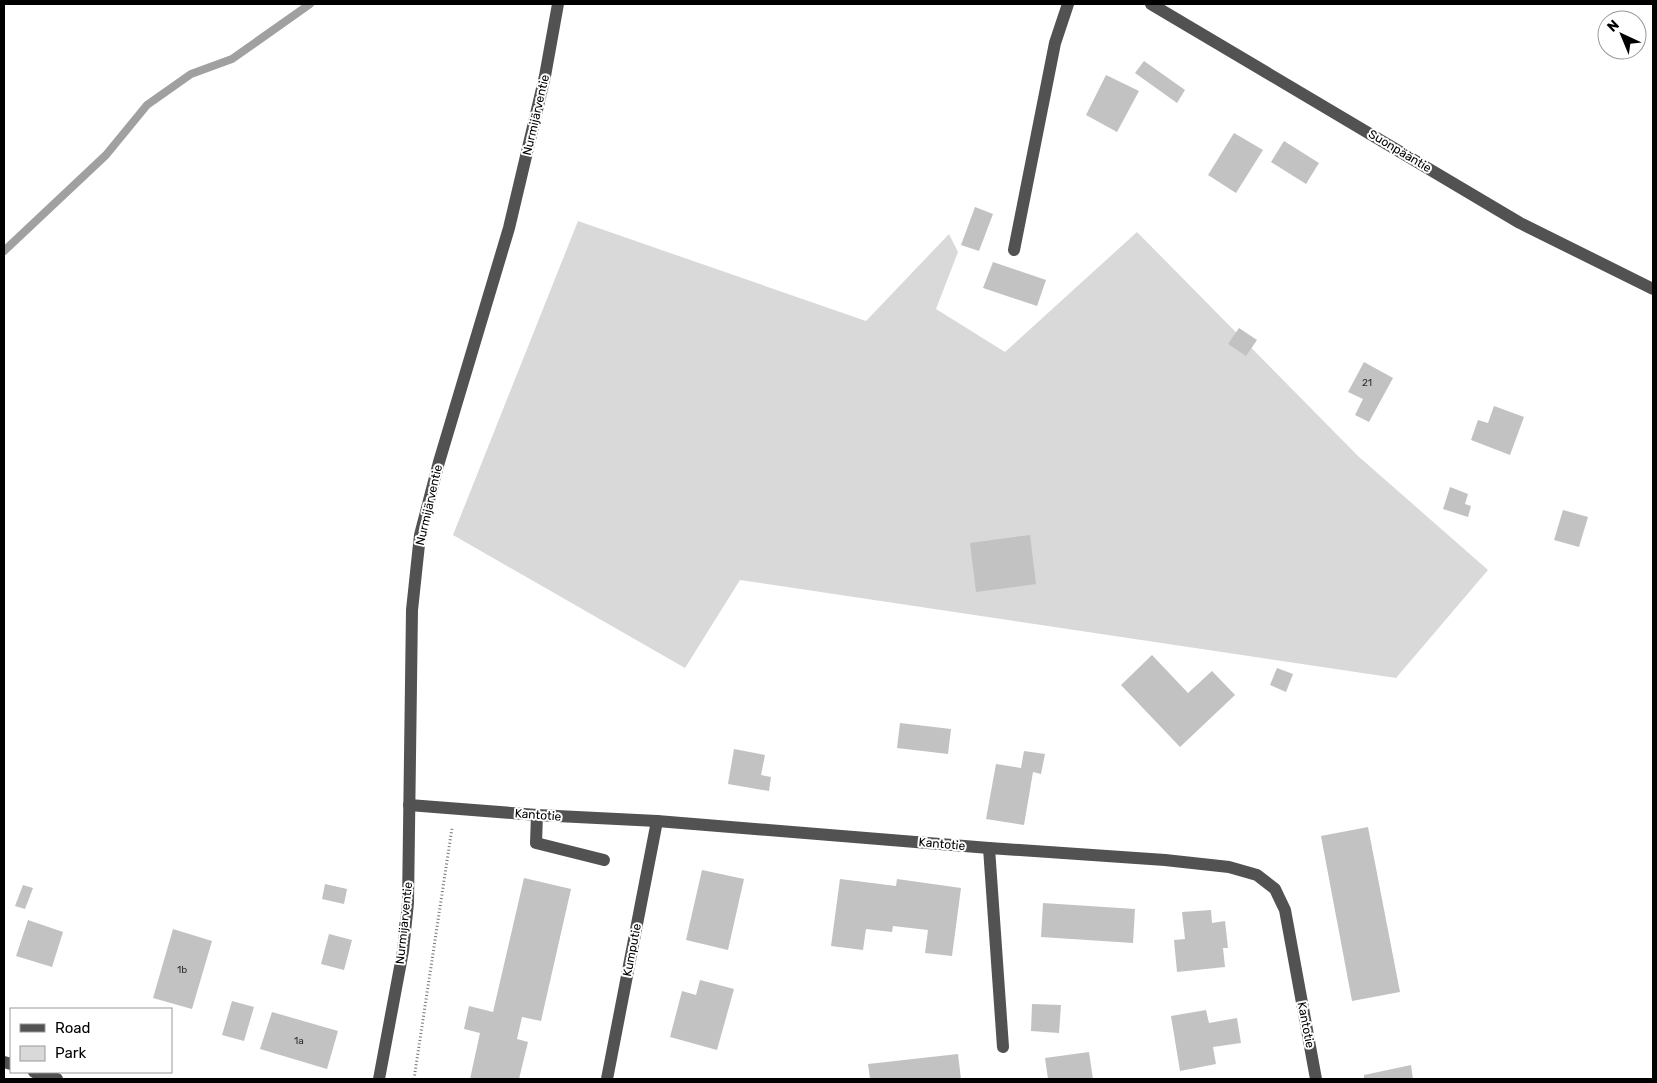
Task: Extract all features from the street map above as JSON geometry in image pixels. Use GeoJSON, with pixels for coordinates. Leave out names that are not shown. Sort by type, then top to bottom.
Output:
{"type":"FeatureCollection","features":[{"type":"Feature","properties":{"kind":"street","name":"Nurmijärventie"},"geometry":{"type":"LineString","coordinates":[[379,1079],[403,951],[408,903],[412,610],[420,535],[438,462],[509,228],[545,76],[558,4]]}},
{"type":"Feature","properties":{"kind":"street"},"geometry":{"type":"LineString","coordinates":[[1014,250],[1055,43],[1068,4]]}},
{"type":"Feature","properties":{"kind":"street","name":"Suonpääntie"},"geometry":{"type":"LineString","coordinates":[[1150,4],[1520,222],[1653,289]]}},
{"type":"Feature","properties":{"kind":"street","name":"Kantotie"},"geometry":{"type":"LineString","coordinates":[[409,805],[537,815],[657,820],[989,848],[1165,860],[1229,867],[1257,876],[1275,889],[1285,910],[1316,1079]]}},
{"type":"Feature","properties":{"kind":"street"},"geometry":{"type":"LineString","coordinates":[[537,815],[536,843],[604,860]]}},
{"type":"Feature","properties":{"kind":"street","name":"Kumputie"},"geometry":{"type":"LineString","coordinates":[[608,1079],[657,820]]}},
{"type":"Feature","properties":{"kind":"street"},"geometry":{"type":"LineString","coordinates":[[989,848],[1003,1047]]}},
{"type":"Feature","properties":{"kind":"street"},"geometry":{"type":"LineString","coordinates":[[37,1073],[57,1079]]}},
{"type":"Feature","properties":{"kind":"path"},"geometry":{"type":"LineString","coordinates":[[414,1079],[455,808]]}},
{"type":"Feature","properties":{"kind":"green space"},"geometry":{"type":"Polygon","coordinates":[[[578,221],[866,321],[949,234],[958,252],[936,309],[1005,352],[1137,232],[1358,456],[1488,570],[1396,678],[740,580],[685,668],[453,535],[578,221]]]}},
{"type":"Feature","properties":{"kind":"building"},"geometry":{"type":"Polygon","coordinates":[[[1144,61],[1185,90],[1177,103],[1135,73],[1144,61]]]}},
{"type":"Feature","properties":{"kind":"building"},"geometry":{"type":"Polygon","coordinates":[[[1106,75],[1139,91],[1117,132],[1086,115],[1106,75]]]}},
{"type":"Feature","properties":{"kind":"building"},"geometry":{"type":"Polygon","coordinates":[[[1234,133],[1263,150],[1236,193],[1208,175],[1234,133]]]}},
{"type":"Feature","properties":{"kind":"building"},"geometry":{"type":"Polygon","coordinates":[[[1284,141],[1319,163],[1306,184],[1271,162],[1284,141]]]}},
{"type":"Feature","properties":{"kind":"building"},"geometry":{"type":"Polygon","coordinates":[[[975,207],[993,214],[979,251],[961,245],[975,207]]]}},
{"type":"Feature","properties":{"kind":"building"},"geometry":{"type":"Polygon","coordinates":[[[993,262],[1046,280],[1037,306],[983,288],[993,262]]]}},
{"type":"Feature","properties":{"kind":"building"},"geometry":{"type":"Polygon","coordinates":[[[1239,328],[1257,340],[1246,356],[1228,344],[1239,328]]]}},
{"type":"Feature","properties":{"kind":"building"},"geometry":{"type":"Polygon","coordinates":[[[1364,362],[1393,378],[1369,422],[1355,415],[1363,399],[1348,392],[1364,362]]]}},
{"type":"Feature","properties":{"kind":"building"},"geometry":{"type":"Polygon","coordinates":[[[1494,406],[1524,417],[1510,455],[1471,440],[1478,420],[1488,423],[1494,406]]]}},
{"type":"Feature","properties":{"kind":"building"},"geometry":{"type":"Polygon","coordinates":[[[1450,487],[1468,494],[1465,504],[1471,506],[1468,517],[1443,509],[1450,487]]]}},
{"type":"Feature","properties":{"kind":"building"},"geometry":{"type":"Polygon","coordinates":[[[1563,510],[1588,517],[1579,547],[1554,540],[1563,510]]]}},
{"type":"Feature","properties":{"kind":"building"},"geometry":{"type":"Polygon","coordinates":[[[1030,535],[1036,584],[976,592],[970,543],[1030,535]]]}},
{"type":"Feature","properties":{"kind":"building"},"geometry":{"type":"Polygon","coordinates":[[[1152,655],[1188,693],[1212,671],[1235,695],[1180,747],[1121,685],[1152,655]]]}},
{"type":"Feature","properties":{"kind":"building"},"geometry":{"type":"Polygon","coordinates":[[[1277,668],[1293,674],[1286,692],[1270,685],[1277,668]]]}},
{"type":"Feature","properties":{"kind":"building"},"geometry":{"type":"Polygon","coordinates":[[[900,723],[951,729],[948,754],[897,748],[900,723]]]}},
{"type":"Feature","properties":{"kind":"building"},"geometry":{"type":"Polygon","coordinates":[[[734,749],[765,755],[761,775],[771,777],[769,791],[728,784],[734,749]]]}},
{"type":"Feature","properties":{"kind":"building"},"geometry":{"type":"Polygon","coordinates":[[[1024,751],[1045,754],[1041,774],[1033,772],[1024,825],[986,819],[996,764],[1021,768],[1024,751]]]}},
{"type":"Feature","properties":{"kind":"building"},"geometry":{"type":"Polygon","coordinates":[[[1368,827],[1400,992],[1352,1001],[1321,836],[1368,827]]]}},
{"type":"Feature","properties":{"kind":"building"},"geometry":{"type":"Polygon","coordinates":[[[702,870],[744,879],[728,950],[686,940],[702,870]]]}},
{"type":"Feature","properties":{"kind":"building"},"geometry":{"type":"Polygon","coordinates":[[[524,878],[571,889],[541,1021],[522,1017],[517,1039],[528,1042],[519,1079],[470,1079],[480,1033],[464,1029],[469,1006],[493,1012],[524,878]]]}},
{"type":"Feature","properties":{"kind":"building"},"geometry":{"type":"Polygon","coordinates":[[[840,879],[896,886],[897,879],[961,888],[952,956],[925,953],[928,930],[893,926],[892,932],[866,929],[863,950],[831,946],[840,879]]]}},
{"type":"Feature","properties":{"kind":"building"},"geometry":{"type":"Polygon","coordinates":[[[325,884],[347,889],[344,904],[322,899],[325,884]]]}},
{"type":"Feature","properties":{"kind":"building"},"geometry":{"type":"Polygon","coordinates":[[[23,885],[33,888],[25,909],[15,906],[23,885]]]}},
{"type":"Feature","properties":{"kind":"building"},"geometry":{"type":"Polygon","coordinates":[[[1043,903],[1135,909],[1133,943],[1041,937],[1043,903]]]}},
{"type":"Feature","properties":{"kind":"building"},"geometry":{"type":"Polygon","coordinates":[[[1211,910],[1212,923],[1225,921],[1228,948],[1223,948],[1225,967],[1177,972],[1174,940],[1185,939],[1182,912],[1211,910]]]}},
{"type":"Feature","properties":{"kind":"building"},"geometry":{"type":"Polygon","coordinates":[[[28,920],[63,932],[52,967],[16,956],[28,920]]]}},
{"type":"Feature","properties":{"kind":"building"},"geometry":{"type":"Polygon","coordinates":[[[173,929],[212,941],[192,1009],[153,998],[173,929]]]}},
{"type":"Feature","properties":{"kind":"building"},"geometry":{"type":"Polygon","coordinates":[[[329,934],[352,940],[344,970],[321,964],[329,934]]]}},
{"type":"Feature","properties":{"kind":"building"},"geometry":{"type":"Polygon","coordinates":[[[700,980],[734,989],[717,1050],[670,1037],[682,991],[696,995],[700,980]]]}},
{"type":"Feature","properties":{"kind":"building"},"geometry":{"type":"Polygon","coordinates":[[[232,1001],[254,1007],[244,1041],[222,1035],[232,1001]]]}},
{"type":"Feature","properties":{"kind":"building"},"geometry":{"type":"Polygon","coordinates":[[[1032,1004],[1061,1005],[1059,1033],[1031,1031],[1032,1004]]]}},
{"type":"Feature","properties":{"kind":"building"},"geometry":{"type":"Polygon","coordinates":[[[1206,1010],[1209,1023],[1237,1018],[1241,1043],[1213,1047],[1216,1064],[1180,1071],[1171,1016],[1206,1010]]]}},
{"type":"Feature","properties":{"kind":"building"},"geometry":{"type":"Polygon","coordinates":[[[272,1012],[338,1031],[327,1069],[260,1049],[272,1012]]]}},
{"type":"Feature","properties":{"kind":"building"},"geometry":{"type":"Polygon","coordinates":[[[1089,1052],[1093,1079],[1048,1079],[1045,1058],[1089,1052]]]}},
{"type":"Feature","properties":{"kind":"building"},"geometry":{"type":"Polygon","coordinates":[[[958,1054],[961,1079],[870,1079],[868,1064],[958,1054]]]}},
{"type":"Feature","properties":{"kind":"building"},"geometry":{"type":"Polygon","coordinates":[[[1411,1065],[1413,1079],[1364,1079],[1364,1075],[1411,1065]]]}},
{"type":"Feature","properties":{"kind":"waterway"},"geometry":{"type":"LineString","coordinates":[[4,251],[106,155],[147,105],[191,74],[232,59],[310,4]]}}]}
